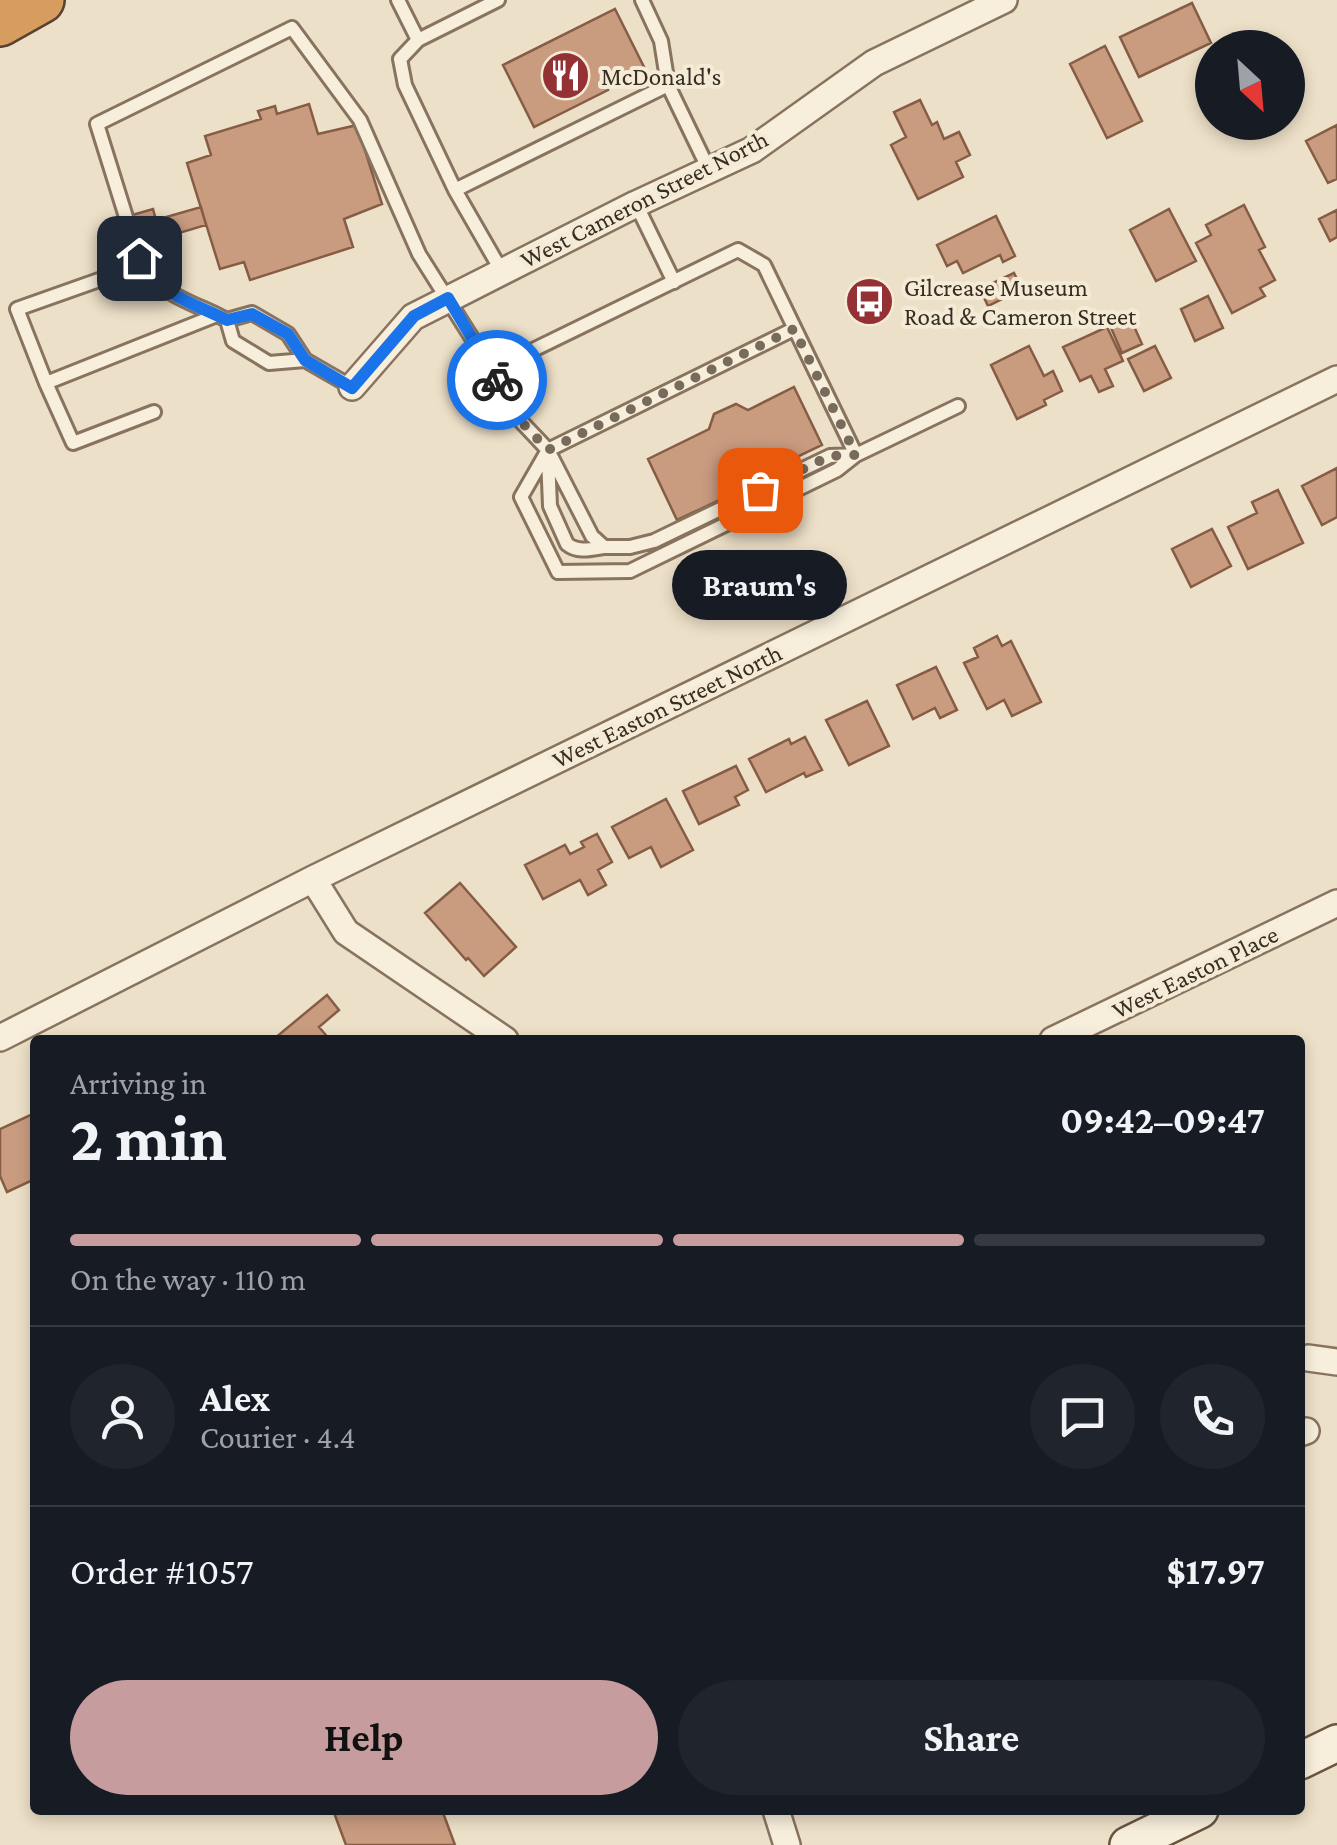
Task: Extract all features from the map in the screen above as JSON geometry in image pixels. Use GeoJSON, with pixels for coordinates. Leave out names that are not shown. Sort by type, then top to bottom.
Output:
{"type":"FeatureCollection","features":[{"type":"Feature","properties":{"kind":"highway"},"geometry":{"type":"LineString","coordinates":[[0,23],[41,0]]}},
{"type":"Feature","properties":{"kind":"main road"},"geometry":{"type":"LineString","coordinates":[[1305,1758],[1337,1742]]}},
{"type":"Feature","properties":{"kind":"main road"},"geometry":{"type":"LineString","coordinates":[[1128,1845],[1190,1815]]}},
{"type":"Feature","properties":{"kind":"street","name":"West Cameron Street North"},"geometry":{"type":"LineString","coordinates":[[352,388],[414,316],[752,150],[874,63],[1004,0]]}},
{"type":"Feature","properties":{"kind":"street","name":"West Easton Street North"},"geometry":{"type":"LineString","coordinates":[[0,1038],[313,879],[1337,379]]}},
{"type":"Feature","properties":{"kind":"street"},"geometry":{"type":"LineString","coordinates":[[313,879],[346,932],[498,1035]]}},
{"type":"Feature","properties":{"kind":"street","name":"West Easton Place"},"geometry":{"type":"LineString","coordinates":[[1063,1035],[1337,903]]}},
{"type":"Feature","properties":{"kind":"street"},"geometry":{"type":"LineString","coordinates":[[1308,1358],[1337,1362]]}},
{"type":"Feature","properties":{"kind":"street"},"geometry":{"type":"LineString","coordinates":[[778,1815],[787,1845]]}},
{"type":"Feature","properties":{"kind":"lane"},"geometry":{"type":"LineString","coordinates":[[398,0],[418,40]]}},
{"type":"Feature","properties":{"kind":"lane"},"geometry":{"type":"LineString","coordinates":[[498,0],[418,40],[400,59],[405,85],[455,190],[501,270]]}},
{"type":"Feature","properties":{"kind":"lane"},"geometry":{"type":"LineString","coordinates":[[642,0],[661,41],[668,85],[709,170]]}},
{"type":"Feature","properties":{"kind":"lane"},"geometry":{"type":"LineString","coordinates":[[126,216],[97,124],[292,28],[360,120],[418,254],[492,370],[512,412],[548,450],[592,536],[604,547]]}},
{"type":"Feature","properties":{"kind":"lane"},"geometry":{"type":"LineString","coordinates":[[455,190],[668,85]]}},
{"type":"Feature","properties":{"kind":"lane"},"geometry":{"type":"LineString","coordinates":[[636,204],[674,282]]}},
{"type":"Feature","properties":{"kind":"lane"},"geometry":{"type":"LineString","coordinates":[[492,370],[738,250],[764,265],[856,455]]}},
{"type":"Feature","properties":{"kind":"lane"},"geometry":{"type":"LineString","coordinates":[[139,258],[142,268],[172,294],[222,318],[234,341],[269,363],[305,360]]}},
{"type":"Feature","properties":{"kind":"lane"},"geometry":{"type":"LineString","coordinates":[[100,280],[16,309],[46,383],[72,443],[154,412]]}},
{"type":"Feature","properties":{"kind":"lane"},"geometry":{"type":"LineString","coordinates":[[46,383],[222,318],[252,314],[288,334],[305,360],[352,388]]}},
{"type":"Feature","properties":{"kind":"lane"},"geometry":{"type":"LineString","coordinates":[[794,329],[548,450],[521,498],[558,572],[630,570],[837,470],[856,455],[958,406]]}},
{"type":"Feature","properties":{"kind":"lane"},"geometry":{"type":"LineString","coordinates":[[548,450],[550,506],[567,544],[584,550],[654,541],[830,456],[856,455]]}},
{"type":"Feature","properties":{"kind":"building"},"geometry":{"type":"Polygon","coordinates":[[[1192,3],[1205,30],[1195,30],[1195,51],[1139,77],[1120,37],[1192,3]]]}},
{"type":"Feature","properties":{"kind":"building","name":"McDonald's"},"geometry":{"type":"Polygon","coordinates":[[[615,9],[644,67],[534,127],[503,65],[615,9]]]}},
{"type":"Feature","properties":{"kind":"building"},"geometry":{"type":"Polygon","coordinates":[[[1105,46],[1142,121],[1107,138],[1070,64],[1105,46]]]}},
{"type":"Feature","properties":{"kind":"building"},"geometry":{"type":"Polygon","coordinates":[[[920,100],[944,139],[959,132],[970,155],[956,162],[963,177],[918,199],[891,145],[906,137],[894,112],[920,100]]]}},
{"type":"Feature","properties":{"kind":"building"},"geometry":{"type":"Polygon","coordinates":[[[309,104],[318,134],[357,125],[382,204],[344,219],[353,247],[250,280],[244,262],[220,269],[187,163],[211,155],[205,136],[261,119],[258,111],[275,106],[277,114],[309,104]]]}},
{"type":"Feature","properties":{"kind":"building"},"geometry":{"type":"Polygon","coordinates":[[[1337,125],[1337,179],[1328,183],[1306,141],[1337,125]]]}},
{"type":"Feature","properties":{"kind":"building"},"geometry":{"type":"Polygon","coordinates":[[[1244,205],[1265,247],[1259,250],[1275,280],[1260,288],[1265,296],[1232,313],[1196,243],[1211,235],[1206,225],[1244,205]]]}},
{"type":"Feature","properties":{"kind":"building"},"geometry":{"type":"Polygon","coordinates":[[[201,207],[206,225],[162,238],[165,250],[124,263],[111,221],[153,209],[156,220],[201,207]]]}},
{"type":"Feature","properties":{"kind":"building"},"geometry":{"type":"Polygon","coordinates":[[[1169,209],[1196,261],[1156,281],[1130,230],[1169,209]]]}},
{"type":"Feature","properties":{"kind":"building"},"geometry":{"type":"Polygon","coordinates":[[[1337,210],[1337,237],[1330,241],[1319,219],[1337,210]]]}},
{"type":"Feature","properties":{"kind":"building"},"geometry":{"type":"Polygon","coordinates":[[[996,216],[1015,256],[1003,262],[1000,255],[963,273],[957,261],[947,266],[937,245],[996,216]]]}},
{"type":"Feature","properties":{"kind":"building"},"geometry":{"type":"Polygon","coordinates":[[[1014,273],[1022,289],[988,306],[980,289],[1014,273]]]}},
{"type":"Feature","properties":{"kind":"building"},"geometry":{"type":"Polygon","coordinates":[[[1208,296],[1223,328],[1195,341],[1181,309],[1208,296]]]}},
{"type":"Feature","properties":{"kind":"building"},"geometry":{"type":"Polygon","coordinates":[[[1128,313],[1142,344],[1122,353],[1108,321],[1128,313]]]}},
{"type":"Feature","properties":{"kind":"building"},"geometry":{"type":"Polygon","coordinates":[[[1107,327],[1123,361],[1105,369],[1113,386],[1099,392],[1091,376],[1080,381],[1063,347],[1107,327]]]}},
{"type":"Feature","properties":{"kind":"building"},"geometry":{"type":"Polygon","coordinates":[[[1029,346],[1044,376],[1053,371],[1062,391],[1044,400],[1046,405],[1017,419],[991,365],[1029,346]]]}},
{"type":"Feature","properties":{"kind":"building"},"geometry":{"type":"Polygon","coordinates":[[[1155,346],[1171,378],[1144,391],[1128,359],[1155,346]]]}},
{"type":"Feature","properties":{"kind":"building"},"geometry":{"type":"Polygon","coordinates":[[[794,387],[822,445],[776,467],[779,472],[677,520],[648,459],[709,429],[714,414],[736,404],[748,410],[794,387]]]}},
{"type":"Feature","properties":{"kind":"building"},"geometry":{"type":"Polygon","coordinates":[[[1337,468],[1337,517],[1322,525],[1302,486],[1337,468]]]}},
{"type":"Feature","properties":{"kind":"building"},"geometry":{"type":"Polygon","coordinates":[[[1278,490],[1303,543],[1248,569],[1228,527],[1257,513],[1252,502],[1278,490]]]}},
{"type":"Feature","properties":{"kind":"building"},"geometry":{"type":"Polygon","coordinates":[[[1212,529],[1231,566],[1191,587],[1172,549],[1212,529]]]}},
{"type":"Feature","properties":{"kind":"building"},"geometry":{"type":"Polygon","coordinates":[[[997,636],[1002,646],[1011,641],[1041,702],[1012,716],[1004,700],[987,709],[964,663],[978,657],[974,648],[997,636]]]}},
{"type":"Feature","properties":{"kind":"building"},"geometry":{"type":"Polygon","coordinates":[[[936,667],[957,710],[940,718],[935,708],[913,719],[897,685],[936,667]]]}},
{"type":"Feature","properties":{"kind":"building"},"geometry":{"type":"Polygon","coordinates":[[[867,701],[889,746],[849,765],[826,720],[867,701]]]}},
{"type":"Feature","properties":{"kind":"building"},"geometry":{"type":"Polygon","coordinates":[[[805,737],[822,770],[806,777],[804,773],[766,792],[749,759],[789,739],[791,744],[805,737]]]}},
{"type":"Feature","properties":{"kind":"building"},"geometry":{"type":"Polygon","coordinates":[[[736,766],[748,790],[735,797],[739,805],[699,824],[683,791],[736,766]]]}},
{"type":"Feature","properties":{"kind":"building"},"geometry":{"type":"Polygon","coordinates":[[[666,799],[693,850],[661,867],[651,847],[629,858],[612,827],[666,799]]]}},
{"type":"Feature","properties":{"kind":"building"},"geometry":{"type":"Polygon","coordinates":[[[597,834],[612,862],[598,870],[606,885],[588,895],[580,880],[543,899],[525,865],[565,845],[570,854],[584,847],[581,842],[597,834]]]}},
{"type":"Feature","properties":{"kind":"building"},"geometry":{"type":"Polygon","coordinates":[[[460,883],[516,947],[484,976],[425,913],[460,883]]]}},
{"type":"Feature","properties":{"kind":"building"},"geometry":{"type":"Polygon","coordinates":[[[327,995],[339,1010],[319,1027],[326,1035],[279,1035],[327,995]]]}},
{"type":"Feature","properties":{"kind":"building"},"geometry":{"type":"Polygon","coordinates":[[[30,1115],[30,1181],[7,1192],[0,1176],[0,1129],[30,1115]]]}},
{"type":"Feature","properties":{"kind":"building"},"geometry":{"type":"Polygon","coordinates":[[[335,1815],[444,1815],[455,1845],[346,1845],[335,1815]]]}},
{"type":"Feature","properties":{"kind":"way so far"},"geometry":{"type":"LineString","coordinates":[[497,380],[512,412],[548,450],[794,329],[856,455],[830,456],[760,490]]}},
{"type":"Feature","properties":{"kind":"place","name":"McDonald's"},"geometry":{"type":"Point","coordinates":[566,76]}},
{"type":"Feature","properties":{"kind":"place","name":"Gilcrease Museum Road & Cameron Street"},"geometry":{"type":"Point","coordinates":[869,301]}},
{"type":"Feature","properties":{"kind":"place","name":"Braum's"},"geometry":{"type":"Point","coordinates":[760,490]}},
{"type":"Feature","properties":{"kind":"route"},"geometry":{"type":"LineString","coordinates":[[139,258],[142,268],[172,294],[227,320],[252,314],[288,334],[305,360],[352,388],[414,316],[448,298],[497,380]]}}]}
